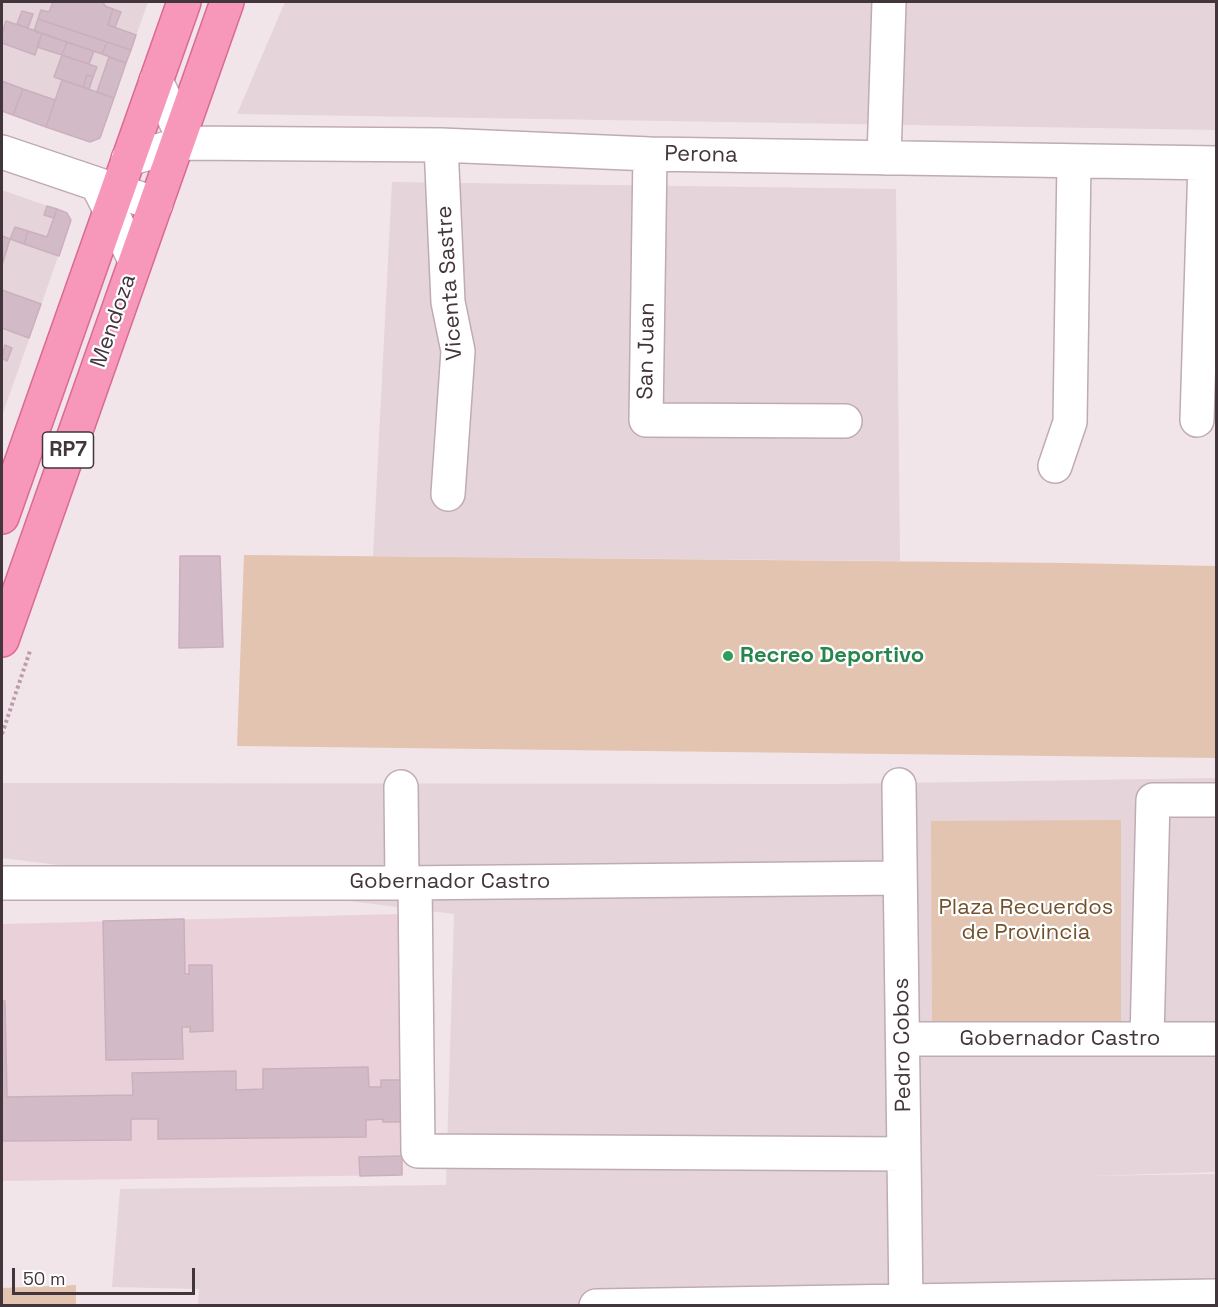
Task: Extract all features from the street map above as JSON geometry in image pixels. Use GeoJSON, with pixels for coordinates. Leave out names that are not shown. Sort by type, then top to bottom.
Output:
{"type":"FeatureCollection","features":[{"type":"Feature","properties":{"kind":"main road","name":"Mendoza"},"geometry":{"type":"LineString","coordinates":[[2,517],[108,195],[128,159],[184,2]]}},
{"type":"Feature","properties":{"kind":"main road","name":"Mendoza"},"geometry":{"type":"LineString","coordinates":[[2,640],[135,260],[181,140],[227,2]]}},
{"type":"Feature","properties":{"kind":"street"},"geometry":{"type":"LineString","coordinates":[[884,158],[889,2]]}},
{"type":"Feature","properties":{"kind":"street"},"geometry":{"type":"LineString","coordinates":[[156,81],[181,140]]}},
{"type":"Feature","properties":{"kind":"street","name":"Perona"},"geometry":{"type":"LineString","coordinates":[[128,159],[181,140],[441,145],[650,154],[1211,163]]}},
{"type":"Feature","properties":{"kind":"street","name":"Vicenta Sastre"},"geometry":{"type":"LineString","coordinates":[[441,145],[448,302],[458,351],[448,494]]}},
{"type":"Feature","properties":{"kind":"street"},"geometry":{"type":"LineString","coordinates":[[2,152],[108,195],[156,204]]}},
{"type":"Feature","properties":{"kind":"street","name":"San Juan"},"geometry":{"type":"LineString","coordinates":[[650,154],[646,420],[845,421]]}},
{"type":"Feature","properties":{"kind":"street"},"geometry":{"type":"LineString","coordinates":[[1055,466],[1070,422],[1074,161]]}},
{"type":"Feature","properties":{"kind":"street"},"geometry":{"type":"LineString","coordinates":[[1197,420],[1211,163]]}},
{"type":"Feature","properties":{"kind":"street"},"geometry":{"type":"LineString","coordinates":[[108,195],[135,260]]}},
{"type":"Feature","properties":{"kind":"street","name":"Pedro Cobos"},"geometry":{"type":"LineString","coordinates":[[898,785],[906,1303]]}},
{"type":"Feature","properties":{"kind":"street"},"geometry":{"type":"LineString","coordinates":[[401,787],[409,883],[418,1151],[904,1154]]}},
{"type":"Feature","properties":{"kind":"street"},"geometry":{"type":"LineString","coordinates":[[1147,1039],[1152,800],[1216,800]]}},
{"type":"Feature","properties":{"kind":"street","name":"Gobernador Castro"},"geometry":{"type":"LineString","coordinates":[[2,883],[409,883],[899,878]]}},
{"type":"Feature","properties":{"kind":"street","name":"Gobernador Castro"},"geometry":{"type":"LineString","coordinates":[[903,1039],[1216,1039]]}},
{"type":"Feature","properties":{"kind":"street"},"geometry":{"type":"LineString","coordinates":[[596,1305],[1143,1302],[1216,1296]]}},
{"type":"Feature","properties":{"kind":"shaded area"},"geometry":{"type":"Polygon","coordinates":[[[2,2],[148,2],[100,138],[90,142],[2,111],[2,2]]]}},
{"type":"Feature","properties":{"kind":"shaded area"},"geometry":{"type":"Polygon","coordinates":[[[285,2],[1216,2],[1216,130],[237,114],[285,2]]]}},
{"type":"Feature","properties":{"kind":"shaded area"},"geometry":{"type":"Polygon","coordinates":[[[392,182],[896,189],[900,561],[373,556],[392,182]]]}},
{"type":"Feature","properties":{"kind":"shaded area"},"geometry":{"type":"Polygon","coordinates":[[[2,190],[67,213],[71,220],[2,416],[2,190]]]}},
{"type":"Feature","properties":{"kind":"shaded area"},"geometry":{"type":"Polygon","coordinates":[[[1216,778],[1216,1172],[1087,1176],[1216,1174],[1216,1305],[198,1306],[199,1289],[112,1287],[120,1189],[446,1185],[454,914],[2,858],[2,783],[835,784],[1216,778]]]}},
{"type":"Feature","properties":{"kind":"shaded area"},"geometry":{"type":"Polygon","coordinates":[[[399,914],[402,1175],[2,1181],[2,924],[399,914]]]}},
{"type":"Feature","properties":{"kind":"green space","name":"Recreo Deportivo"},"geometry":{"type":"Polygon","coordinates":[[[244,555],[1216,566],[1216,758],[237,746],[244,555]]]}},
{"type":"Feature","properties":{"kind":"green space","name":"Plaza Recuerdos de Provincia"},"geometry":{"type":"Polygon","coordinates":[[[1121,820],[1121,1022],[932,1022],[931,821],[1121,820]]]}},
{"type":"Feature","properties":{"kind":"green space"},"geometry":{"type":"Polygon","coordinates":[[[76,1285],[76,1305],[2,1305],[2,1288],[76,1285]]]}},
{"type":"Feature","properties":{"kind":"building"},"geometry":{"type":"Polygon","coordinates":[[[53,2],[103,2],[105,6],[113,9],[108,25],[136,35],[131,50],[38,19],[41,10],[49,12],[53,2]]]}},
{"type":"Feature","properties":{"kind":"building"},"geometry":{"type":"Polygon","coordinates":[[[113,9],[121,12],[115,27],[108,25],[113,9]]]}},
{"type":"Feature","properties":{"kind":"building"},"geometry":{"type":"Polygon","coordinates":[[[22,11],[33,14],[28,28],[17,24],[22,11]]]}},
{"type":"Feature","properties":{"kind":"building"},"geometry":{"type":"Polygon","coordinates":[[[38,19],[107,42],[102,54],[34,31],[38,19]]]}},
{"type":"Feature","properties":{"kind":"building"},"geometry":{"type":"Polygon","coordinates":[[[6,21],[42,33],[35,55],[2,43],[6,21]]]}},
{"type":"Feature","properties":{"kind":"building"},"geometry":{"type":"Polygon","coordinates":[[[42,33],[67,42],[62,55],[37,47],[42,33]]]}},
{"type":"Feature","properties":{"kind":"building"},"geometry":{"type":"Polygon","coordinates":[[[67,42],[94,51],[89,64],[62,55],[67,42]]]}},
{"type":"Feature","properties":{"kind":"building"},"geometry":{"type":"Polygon","coordinates":[[[107,42],[131,50],[126,63],[102,54],[107,42]]]}},
{"type":"Feature","properties":{"kind":"building"},"geometry":{"type":"Polygon","coordinates":[[[62,55],[97,67],[93,77],[87,75],[83,87],[54,77],[62,55]]]}},
{"type":"Feature","properties":{"kind":"building"},"geometry":{"type":"Polygon","coordinates":[[[109,57],[126,63],[114,98],[97,92],[109,57]]]}},
{"type":"Feature","properties":{"kind":"building"},"geometry":{"type":"Polygon","coordinates":[[[87,75],[93,77],[89,89],[83,87],[87,75]]]}},
{"type":"Feature","properties":{"kind":"building"},"geometry":{"type":"Polygon","coordinates":[[[62,80],[114,98],[100,138],[90,142],[46,127],[62,80]]]}},
{"type":"Feature","properties":{"kind":"building"},"geometry":{"type":"Polygon","coordinates":[[[2,81],[23,89],[13,115],[2,111],[2,81]]]}},
{"type":"Feature","properties":{"kind":"building"},"geometry":{"type":"Polygon","coordinates":[[[23,89],[55,100],[46,127],[13,115],[23,89]]]}},
{"type":"Feature","properties":{"kind":"building"},"geometry":{"type":"Polygon","coordinates":[[[47,206],[57,209],[54,218],[44,215],[47,206]]]}},
{"type":"Feature","properties":{"kind":"building"},"geometry":{"type":"Polygon","coordinates":[[[57,209],[67,213],[71,220],[59,256],[24,244],[28,231],[47,237],[57,209]]]}},
{"type":"Feature","properties":{"kind":"building"},"geometry":{"type":"Polygon","coordinates":[[[15,227],[28,231],[24,244],[10,239],[15,227]]]}},
{"type":"Feature","properties":{"kind":"building"},"geometry":{"type":"Polygon","coordinates":[[[2,236],[10,239],[2,265],[2,236]]]}},
{"type":"Feature","properties":{"kind":"building"},"geometry":{"type":"Polygon","coordinates":[[[2,290],[41,304],[29,338],[2,328],[2,290]]]}},
{"type":"Feature","properties":{"kind":"building"},"geometry":{"type":"Polygon","coordinates":[[[5,345],[12,348],[7,361],[2,358],[5,345]]]}},
{"type":"Feature","properties":{"kind":"building"},"geometry":{"type":"Polygon","coordinates":[[[180,556],[220,556],[223,647],[179,648],[180,556]]]}},
{"type":"Feature","properties":{"kind":"building"},"geometry":{"type":"Polygon","coordinates":[[[184,919],[185,974],[189,974],[189,965],[212,965],[213,1031],[190,1032],[190,1027],[182,1027],[183,1059],[106,1060],[103,921],[184,919]]]}},
{"type":"Feature","properties":{"kind":"building"},"geometry":{"type":"Polygon","coordinates":[[[2,1001],[5,1001],[7,1097],[133,1095],[132,1073],[236,1071],[236,1090],[263,1089],[263,1069],[368,1067],[369,1087],[381,1087],[381,1080],[401,1080],[401,1122],[383,1122],[383,1119],[366,1120],[366,1137],[158,1139],[158,1119],[131,1119],[131,1140],[2,1141],[2,1001]]]}},
{"type":"Feature","properties":{"kind":"building"},"geometry":{"type":"Polygon","coordinates":[[[402,1156],[402,1175],[360,1176],[359,1157],[402,1156]]]}},
{"type":"Feature","properties":{"kind":"place","name":"Recreo Deportivo"},"geometry":{"type":"Point","coordinates":[728,656]}}]}
